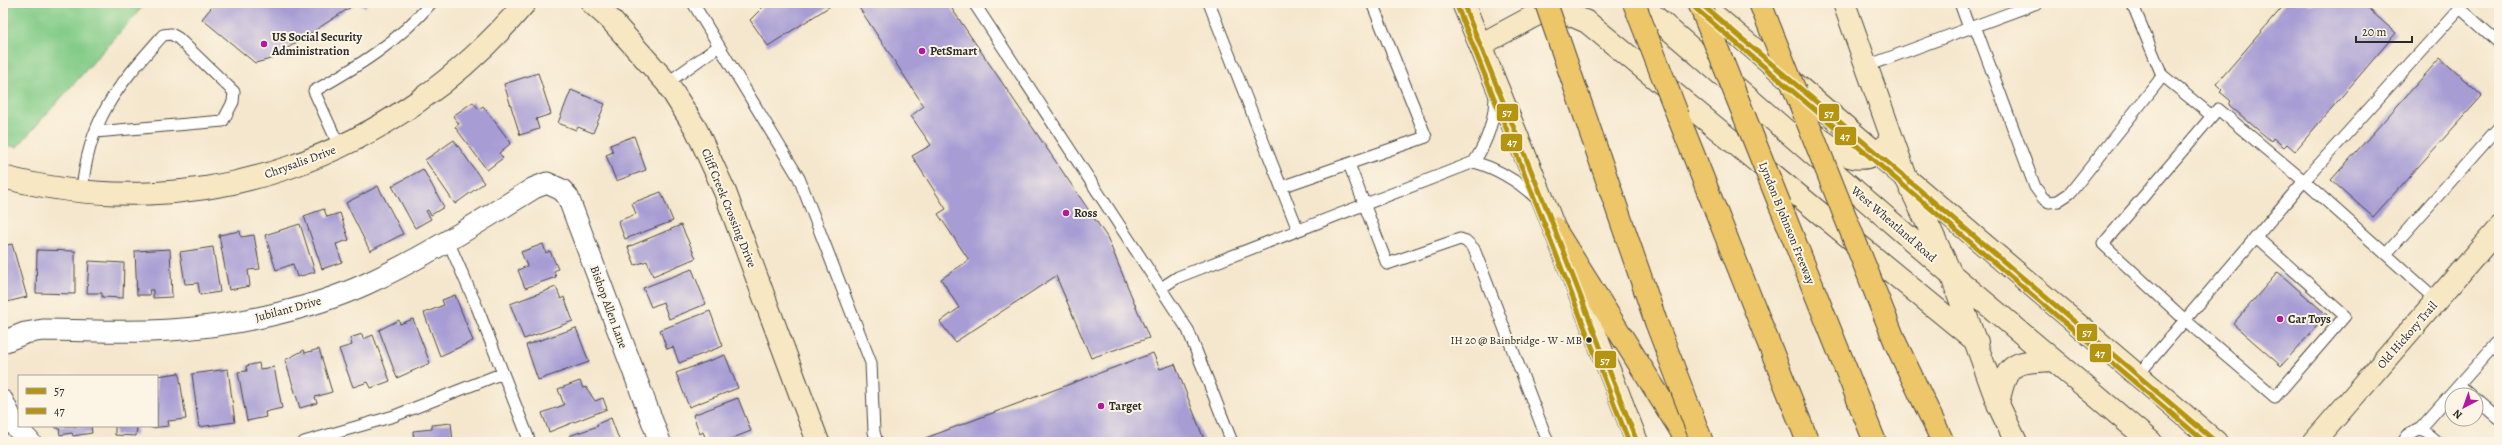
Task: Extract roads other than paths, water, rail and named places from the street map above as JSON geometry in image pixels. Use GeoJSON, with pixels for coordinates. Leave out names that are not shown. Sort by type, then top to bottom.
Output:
{"type":"FeatureCollection","features":[{"type":"Feature","properties":{"kind":"highway"},"geometry":{"type":"LineString","coordinates":[[1546,3],[1656,322],[1702,442]]}},
{"type":"Feature","properties":{"kind":"highway"},"geometry":{"type":"LineString","coordinates":[[1634,3],[1808,442]]}},
{"type":"Feature","properties":{"kind":"highway","name":"Lyndon B Johnson Freeway"},"geometry":{"type":"LineString","coordinates":[[1700,3],[1874,442]]}},
{"type":"Feature","properties":{"kind":"highway"},"geometry":{"type":"LineString","coordinates":[[1760,3],[1896,344],[1943,442]]}},
{"type":"Feature","properties":{"kind":"highway"},"geometry":{"type":"LineString","coordinates":[[1554,228],[1688,442]]}},
{"type":"Feature","properties":{"kind":"main road","name":"Chrysalis Drive"},"geometry":{"type":"LineString","coordinates":[[3,177],[82,192],[110,194],[168,192],[227,184],[274,173],[340,148],[390,121],[436,91],[506,25],[525,3]]}},
{"type":"Feature","properties":{"kind":"main road","name":"Cliff Creek Crossing Drive"},"geometry":{"type":"LineString","coordinates":[[592,3],[610,20],[667,83],[696,129],[725,192],[818,442]]}},
{"type":"Feature","properties":{"kind":"main road"},"geometry":{"type":"LineString","coordinates":[[1463,3],[1546,207],[1637,442]]}},
{"type":"Feature","properties":{"kind":"main road","name":"West Wheatland Road"},"geometry":{"type":"LineString","coordinates":[[1639,3],[1951,274],[2150,442]]}},
{"type":"Feature","properties":{"kind":"main road"},"geometry":{"type":"LineString","coordinates":[[1700,3],[2216,442]]}},
{"type":"Feature","properties":{"kind":"main road"},"geometry":{"type":"LineString","coordinates":[[1844,3],[1907,180],[1951,274],[1977,342],[1998,404],[2016,442]]}},
{"type":"Feature","properties":{"kind":"main road"},"geometry":{"type":"LineString","coordinates":[[1480,45],[1536,15],[1559,10],[1587,22],[1977,342]]}},
{"type":"Feature","properties":{"kind":"main road"},"geometry":{"type":"LineString","coordinates":[[1785,129],[1808,130],[1843,155],[1865,159],[1877,154],[1892,139]]}},
{"type":"Feature","properties":{"kind":"main road","name":"Old Hickory Trail"},"geometry":{"type":"LineString","coordinates":[[2314,442],[2499,228]]}},
{"type":"Feature","properties":{"kind":"main road"},"geometry":{"type":"LineString","coordinates":[[1998,404],[2003,378],[2012,368],[2026,362],[2053,360]]}},
{"type":"Feature","properties":{"kind":"street","name":"Jubilant Drive"},"geometry":{"type":"LineString","coordinates":[[3,342],[25,333],[43,330],[170,330],[241,321],[309,305],[365,284],[448,241],[534,188],[546,184]]}},
{"type":"Feature","properties":{"kind":"street","name":"Bishop Allen Lane"},"geometry":{"type":"LineString","coordinates":[[546,184],[562,190],[568,197],[660,442]]}},
{"type":"Feature","properties":{"kind":"street"},"geometry":{"type":"LineString","coordinates":[[3,401],[15,426],[30,442]]}},
{"type":"Feature","properties":{"kind":"lane"},"geometry":{"type":"LineString","coordinates":[[340,148],[314,91],[365,62],[414,23],[431,3]]}},
{"type":"Feature","properties":{"kind":"lane"},"geometry":{"type":"LineString","coordinates":[[693,3],[800,178],[871,363],[874,432],[877,442]]}},
{"type":"Feature","properties":{"kind":"lane"},"geometry":{"type":"LineString","coordinates":[[974,3],[1188,330],[1232,442]]}},
{"type":"Feature","properties":{"kind":"lane"},"geometry":{"type":"LineString","coordinates":[[1209,3],[1298,230]]}},
{"type":"Feature","properties":{"kind":"lane"},"geometry":{"type":"LineString","coordinates":[[1281,187],[1426,138],[1372,3]]}},
{"type":"Feature","properties":{"kind":"lane"},"geometry":{"type":"LineString","coordinates":[[1960,3],[1972,27],[2035,187],[2043,198],[2050,202],[2058,201],[2070,193],[2158,82],[2162,74]]}},
{"type":"Feature","properties":{"kind":"lane"},"geometry":{"type":"LineString","coordinates":[[1867,66],[2036,3]]}},
{"type":"Feature","properties":{"kind":"lane"},"geometry":{"type":"LineString","coordinates":[[2132,3],[2162,74],[2212,116]]}},
{"type":"Feature","properties":{"kind":"lane"},"geometry":{"type":"LineString","coordinates":[[2138,375],[2304,181],[2462,6],[2499,43]]}},
{"type":"Feature","properties":{"kind":"lane"},"geometry":{"type":"LineString","coordinates":[[82,192],[84,171],[100,118],[121,83],[163,35],[171,34],[178,38],[234,92],[234,102],[223,121],[96,132]]}},
{"type":"Feature","properties":{"kind":"lane"},"geometry":{"type":"LineString","coordinates":[[667,83],[719,46]]}},
{"type":"Feature","properties":{"kind":"lane"},"geometry":{"type":"LineString","coordinates":[[1161,288],[1178,277],[1474,162],[1484,146],[1495,108],[1494,81]]}},
{"type":"Feature","properties":{"kind":"lane"},"geometry":{"type":"LineString","coordinates":[[2256,237],[2345,316],[2275,397],[2185,320],[2103,244],[2218,109],[2304,181],[2437,300]]}},
{"type":"Feature","properties":{"kind":"lane"},"geometry":{"type":"LineString","coordinates":[[2386,254],[2499,127]]}},
{"type":"Feature","properties":{"kind":"lane"},"geometry":{"type":"LineString","coordinates":[[1474,162],[1492,168],[1522,184],[1546,207]]}},
{"type":"Feature","properties":{"kind":"lane"},"geometry":{"type":"LineString","coordinates":[[1349,164],[1387,264],[1460,239],[1466,241],[1474,249],[1548,442]]}},
{"type":"Feature","properties":{"kind":"lane"},"geometry":{"type":"LineString","coordinates":[[448,241],[477,307],[530,442]]}},
{"type":"Feature","properties":{"kind":"lane"},"geometry":{"type":"LineString","coordinates":[[2403,442],[2408,435],[2422,428],[2499,340]]}},
{"type":"Feature","properties":{"kind":"lane"},"geometry":{"type":"LineString","coordinates":[[304,442],[394,416],[503,373]]}},
{"type":"Feature","properties":{"kind":"lane"},"geometry":{"type":"LineString","coordinates":[[2484,406],[2499,419]]}},
{"type":"Feature","properties":{"kind":"lane"},"geometry":{"type":"LineString","coordinates":[[2422,428],[2438,442]]}},
{"type":"Feature","properties":{"kind":"place","name":"US Social Security Administration"},"geometry":{"type":"Point","coordinates":[264,44]}},
{"type":"Feature","properties":{"kind":"place","name":"PetSmart"},"geometry":{"type":"Point","coordinates":[922,51]}},
{"type":"Feature","properties":{"kind":"place","name":"Ross"},"geometry":{"type":"Point","coordinates":[1066,213]}},
{"type":"Feature","properties":{"kind":"place","name":"Car Toys"},"geometry":{"type":"Point","coordinates":[2280,319]}},
{"type":"Feature","properties":{"kind":"place","name":"IH 20 @ Bainbridge - W - MB"},"geometry":{"type":"Point","coordinates":[1589,340]}},
{"type":"Feature","properties":{"kind":"place","name":"Target"},"geometry":{"type":"Point","coordinates":[1101,406]}}]}
